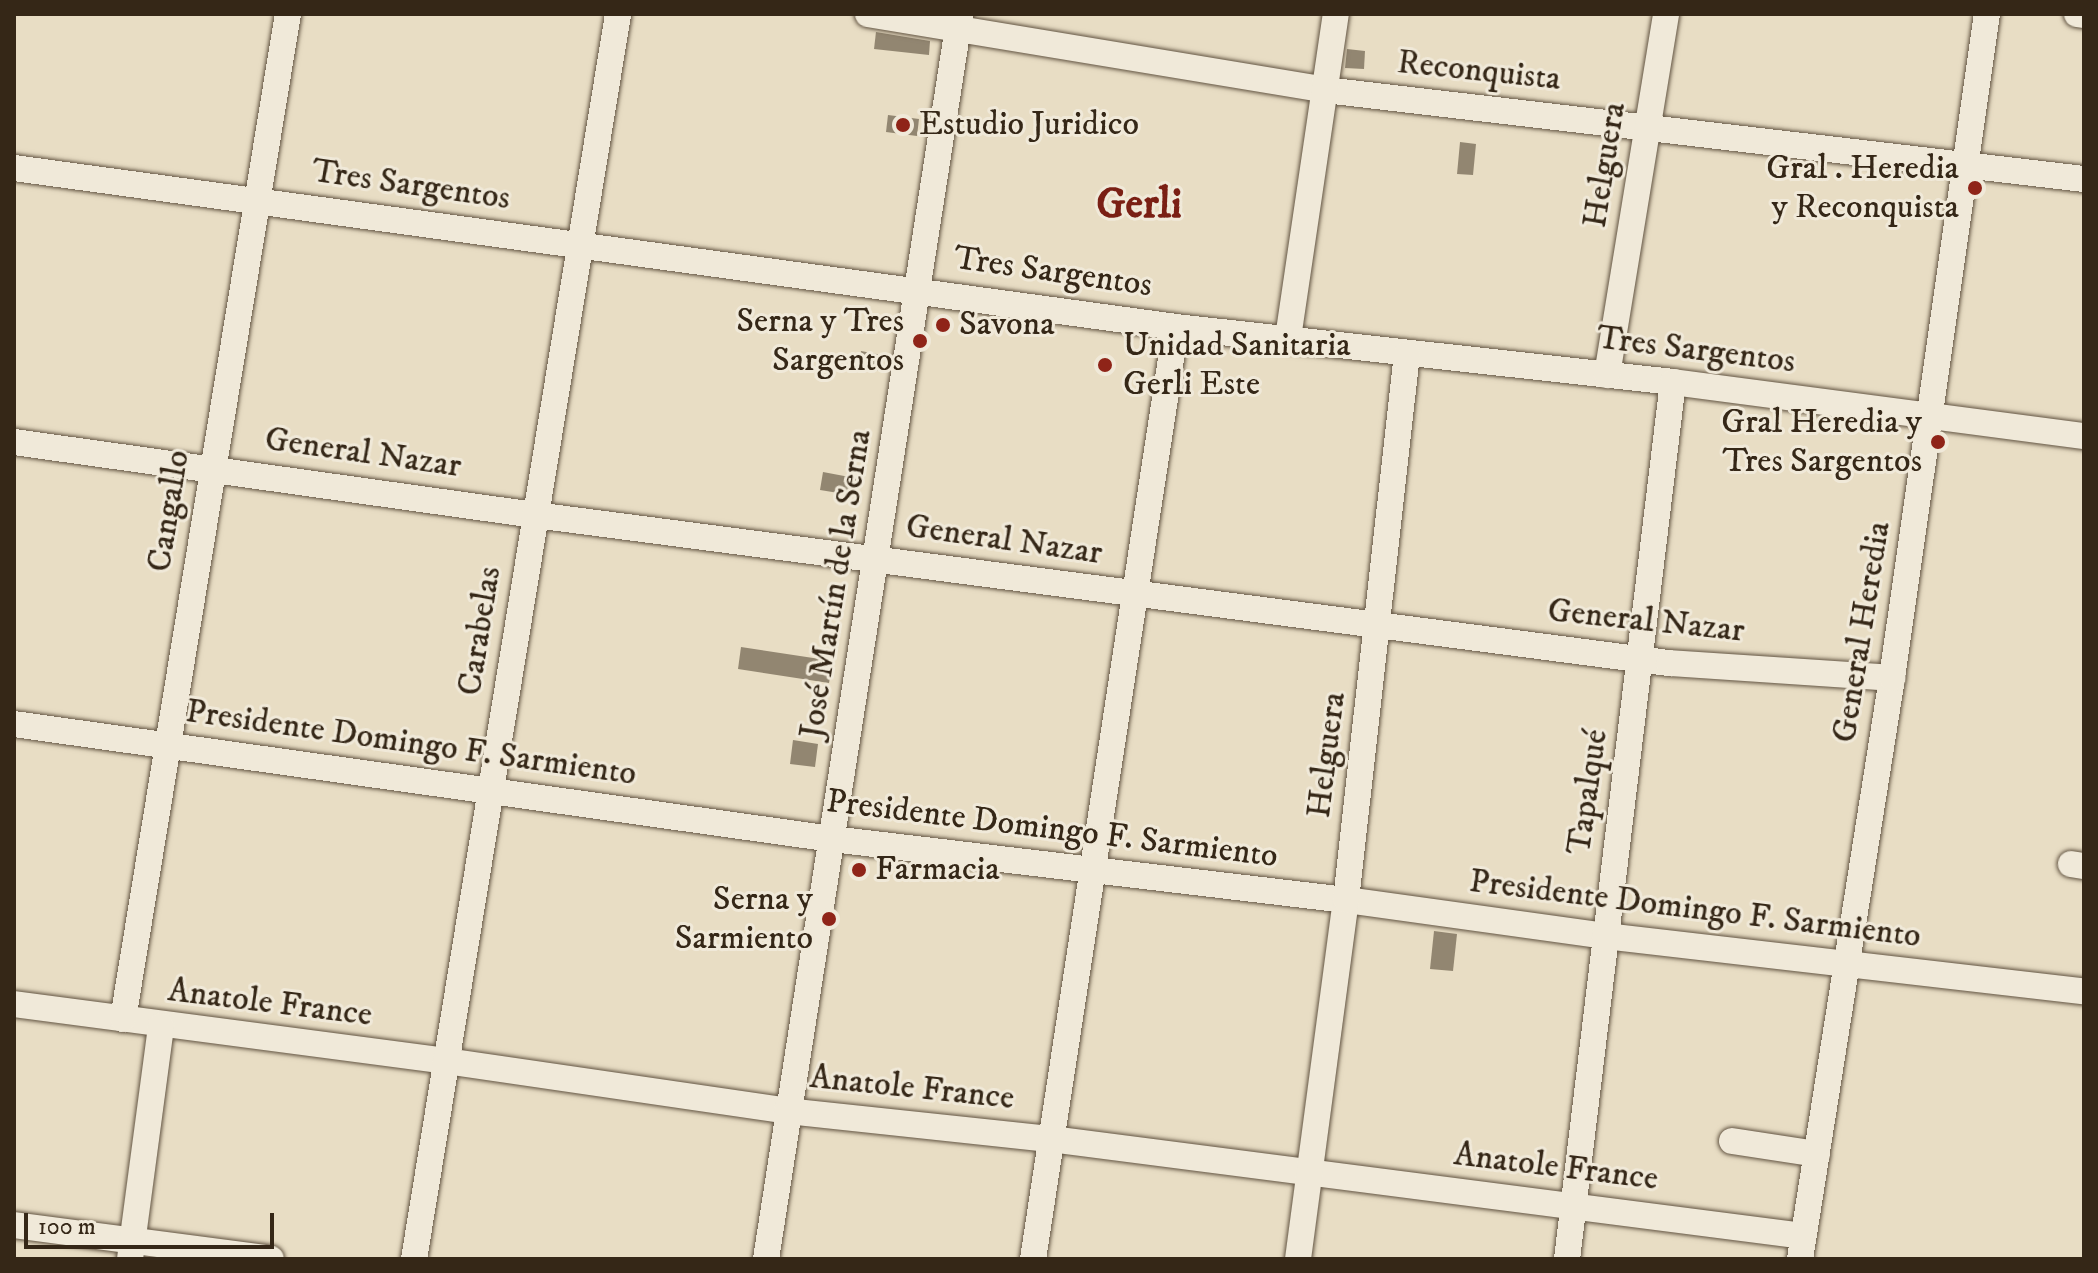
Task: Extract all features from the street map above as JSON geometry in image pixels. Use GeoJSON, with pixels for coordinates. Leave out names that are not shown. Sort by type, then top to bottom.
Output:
{"type":"FeatureCollection","features":[{"type":"Feature","properties":{"kind":"street","name":"Cangallo"},"geometry":{"type":"LineString","coordinates":[[123,1019],[288,14]]}},
{"type":"Feature","properties":{"kind":"street","name":"Carabelas"},"geometry":{"type":"LineString","coordinates":[[414,1259],[618,14]]}},
{"type":"Feature","properties":{"kind":"street","name":"Reconquista"},"geometry":{"type":"LineString","coordinates":[[868,14],[959,22],[1325,90],[1965,162],[2084,179]]}},
{"type":"Feature","properties":{"kind":"street"},"geometry":{"type":"LineString","coordinates":[[1288,338],[1336,14]]}},
{"type":"Feature","properties":{"kind":"street","name":"Helguera"},"geometry":{"type":"LineString","coordinates":[[1607,375],[1666,14]]}},
{"type":"Feature","properties":{"kind":"street","name":"General Heredia"},"geometry":{"type":"LineString","coordinates":[[1802,1248],[1892,678],[1987,14]]}},
{"type":"Feature","properties":{"kind":"street"},"geometry":{"type":"LineString","coordinates":[[2077,14],[2084,15]]}},
{"type":"Feature","properties":{"kind":"street","name":"José Martín de la Serna"},"geometry":{"type":"LineString","coordinates":[[766,1259],[787,1111],[878,558],[959,22]]}},
{"type":"Feature","properties":{"kind":"street","name":"Tres Sargentos"},"geometry":{"type":"LineString","coordinates":[[14,168],[918,289],[1176,327],[1673,382],[2084,436]]}},
{"type":"Feature","properties":{"kind":"street"},"geometry":{"type":"LineString","coordinates":[[1033,1259],[1176,327]]}},
{"type":"Feature","properties":{"kind":"street","name":"Helguera"},"geometry":{"type":"LineString","coordinates":[[1298,1259],[1346,900],[1407,354]]}},
{"type":"Feature","properties":{"kind":"street","name":"Tapalqué"},"geometry":{"type":"LineString","coordinates":[[1567,1259],[1642,659],[1673,382]]}},
{"type":"Feature","properties":{"kind":"street","name":"General Nazar"},"geometry":{"type":"LineString","coordinates":[[14,442],[1134,595],[1642,659],[1892,678]]}},
{"type":"Feature","properties":{"kind":"street","name":"Presidente Domingo F. Sarmiento"},"geometry":{"type":"LineString","coordinates":[[14,724],[832,839],[1346,900],[1605,936],[2084,991]]}},
{"type":"Feature","properties":{"kind":"street","name":"Anatole France"},"geometry":{"type":"LineString","coordinates":[[14,1004],[161,1026],[446,1061],[787,1111],[1051,1139],[1574,1205],[1802,1248]]}},
{"type":"Feature","properties":{"kind":"street"},"geometry":{"type":"LineString","coordinates":[[131,1250],[161,1026]]}},
{"type":"Feature","properties":{"kind":"street"},"geometry":{"type":"LineString","coordinates":[[1732,1141],[1817,1154]]}},
{"type":"Feature","properties":{"kind":"street"},"geometry":{"type":"LineString","coordinates":[[14,1225],[131,1250],[271,1259]]}},
{"type":"Feature","properties":{"kind":"building"},"geometry":{"type":"Polygon","coordinates":[[[876,32],[930,41],[929,55],[874,49],[876,32]]]}},
{"type":"Feature","properties":{"kind":"building"},"geometry":{"type":"Polygon","coordinates":[[[1347,49],[1365,51],[1364,69],[1345,68],[1347,49]]]}},
{"type":"Feature","properties":{"kind":"building","name":"Estudio Juridico"},"geometry":{"type":"Polygon","coordinates":[[[888,115],[919,119],[917,136],[886,132],[888,115]]]}},
{"type":"Feature","properties":{"kind":"building"},"geometry":{"type":"Polygon","coordinates":[[[1460,142],[1476,144],[1473,175],[1457,174],[1460,142]]]}},
{"type":"Feature","properties":{"kind":"building"},"geometry":{"type":"Polygon","coordinates":[[[861,351],[882,355],[879,371],[858,367],[861,351]]]}},
{"type":"Feature","properties":{"kind":"building"},"geometry":{"type":"Polygon","coordinates":[[[823,472],[860,479],[857,496],[820,490],[823,472]]]}},
{"type":"Feature","properties":{"kind":"building"},"geometry":{"type":"Polygon","coordinates":[[[741,647],[833,661],[829,683],[738,669],[741,647]]]}},
{"type":"Feature","properties":{"kind":"building"},"geometry":{"type":"Polygon","coordinates":[[[793,740],[818,744],[815,767],[790,764],[793,740]]]}},
{"type":"Feature","properties":{"kind":"building"},"geometry":{"type":"Polygon","coordinates":[[[1434,931],[1457,934],[1453,971],[1430,969],[1434,931]]]}},
{"type":"Feature","properties":{"kind":"place","name":"Estudio Juridico"},"geometry":{"type":"Point","coordinates":[903,125]}},
{"type":"Feature","properties":{"kind":"place","name":"Gral . Heredia y Reconquista"},"geometry":{"type":"Point","coordinates":[1975,188]}},
{"type":"Feature","properties":{"kind":"place","name":"Savona"},"geometry":{"type":"Point","coordinates":[943,325]}},
{"type":"Feature","properties":{"kind":"place","name":"Serna y Tres Sargentos"},"geometry":{"type":"Point","coordinates":[920,341]}},
{"type":"Feature","properties":{"kind":"place","name":"Unidad Sanitaria Gerli Este"},"geometry":{"type":"Point","coordinates":[1105,365]}},
{"type":"Feature","properties":{"kind":"place","name":"Gral Heredia y Tres Sargentos"},"geometry":{"type":"Point","coordinates":[1938,442]}},
{"type":"Feature","properties":{"kind":"place","name":"Farmacia"},"geometry":{"type":"Point","coordinates":[859,870]}},
{"type":"Feature","properties":{"kind":"place","name":"Serna y Sarmiento"},"geometry":{"type":"Point","coordinates":[829,919]}},
{"type":"Feature","properties":{"kind":"district","name":"Gerli"},"geometry":{"type":"Point","coordinates":[1139,205]}}]}
